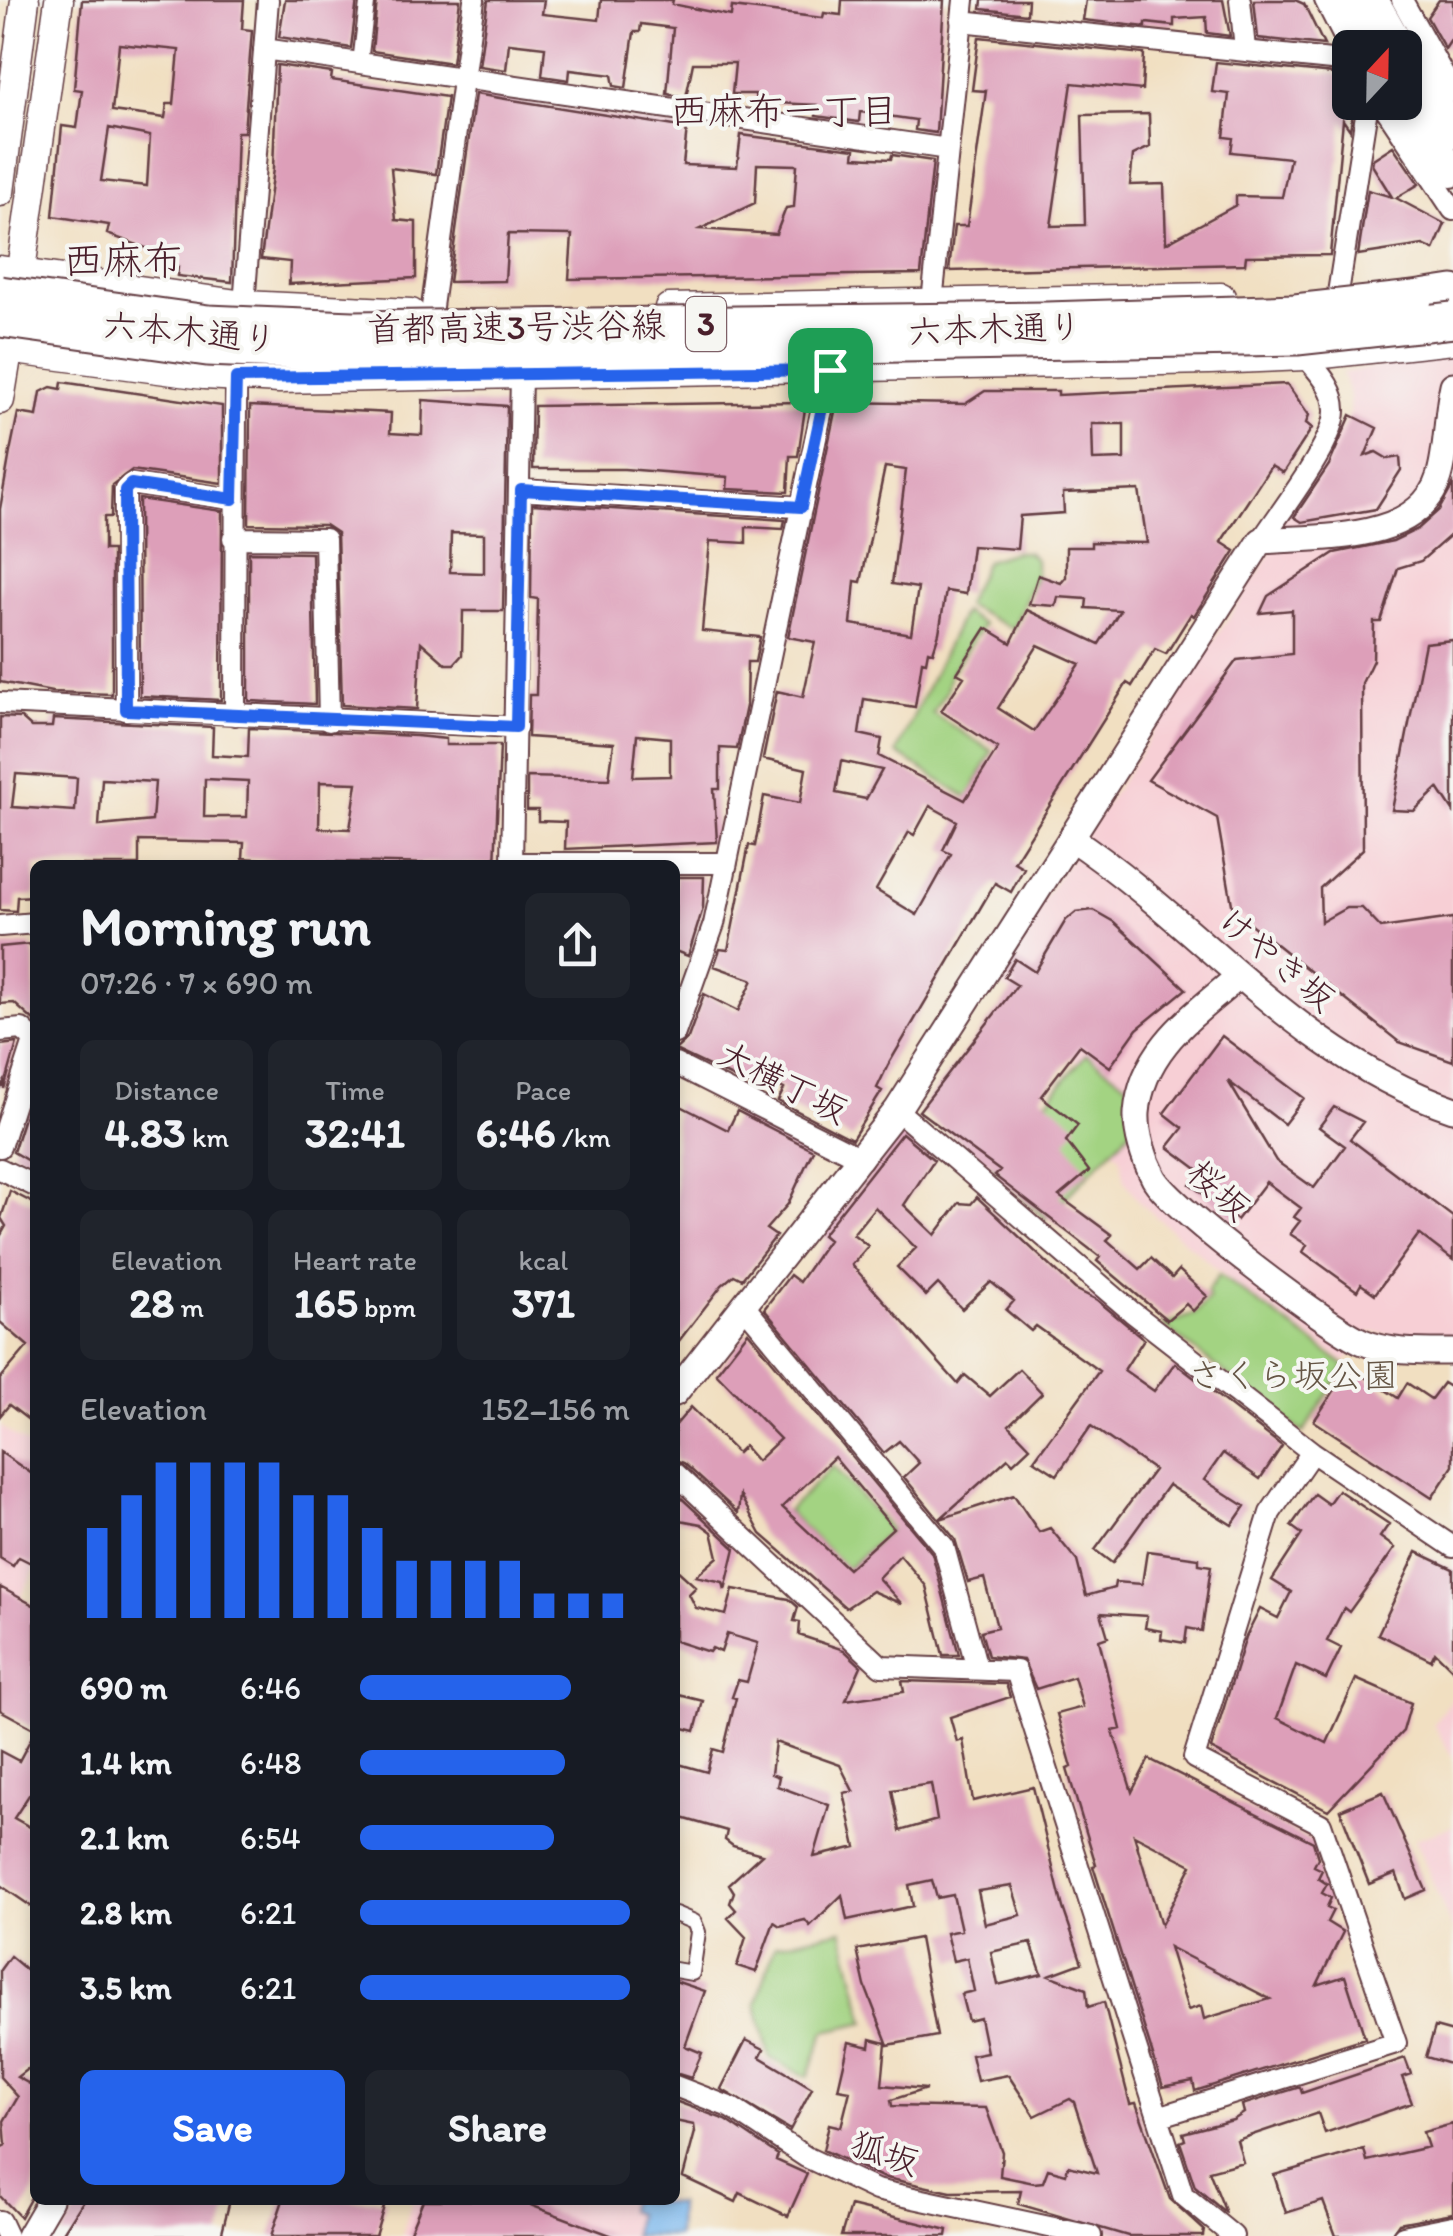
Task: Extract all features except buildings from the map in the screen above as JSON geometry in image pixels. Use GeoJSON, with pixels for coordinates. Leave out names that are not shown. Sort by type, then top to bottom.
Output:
{"type":"FeatureCollection","features":[{"type":"Feature","properties":{"kind":"highway","name":"首都高速3号渋谷線"},"geometry":{"type":"LineString","coordinates":[[5,308],[353,329],[1276,312],[1452,287]]}},
{"type":"Feature","properties":{"kind":"highway","name":"首都高速3号渋谷線"},"geometry":{"type":"LineString","coordinates":[[5,308],[207,348],[352,354],[1278,338],[1453,320]]}},
{"type":"Feature","properties":{"kind":"main road"},"geometry":{"type":"LineString","coordinates":[[0,192],[25,0]]}},
{"type":"Feature","properties":{"kind":"main road"},"geometry":{"type":"LineString","coordinates":[[0,400],[5,308],[59,0]]}},
{"type":"Feature","properties":{"kind":"main road"},"geometry":{"type":"LineString","coordinates":[[1348,0],[1364,30]]}},
{"type":"Feature","properties":{"kind":"main road"},"geometry":{"type":"LineString","coordinates":[[1373,0],[1390,30]]}},
{"type":"Feature","properties":{"kind":"main road"},"geometry":{"type":"LineString","coordinates":[[1422,83],[1453,133]]}},
{"type":"Feature","properties":{"kind":"main road"},"geometry":{"type":"LineString","coordinates":[[1416,120],[1450,191]]}},
{"type":"Feature","properties":{"kind":"main road"},"geometry":{"type":"LineString","coordinates":[[572,312],[770,337],[1301,324],[1452,287]]}},
{"type":"Feature","properties":{"kind":"main road","name":"六本木通り"},"geometry":{"type":"LineString","coordinates":[[5,308],[244,305],[431,314],[572,312],[1452,287]]}},
{"type":"Feature","properties":{"kind":"main road"},"geometry":{"type":"LineString","coordinates":[[5,308],[85,326],[118,352],[161,370]]}},
{"type":"Feature","properties":{"kind":"main road","name":"六本木通り"},"geometry":{"type":"LineString","coordinates":[[5,308],[161,370],[236,378],[830,370],[1305,356],[1453,340]]}},
{"type":"Feature","properties":{"kind":"main road"},"geometry":{"type":"LineString","coordinates":[[279,320],[431,314]]}},
{"type":"Feature","properties":{"kind":"main road"},"geometry":{"type":"LineString","coordinates":[[280,362],[470,374]]}},
{"type":"Feature","properties":{"kind":"street"},"geometry":{"type":"LineString","coordinates":[[244,305],[268,0]]}},
{"type":"Feature","properties":{"kind":"street"},"geometry":{"type":"LineString","coordinates":[[431,314],[474,0]]}},
{"type":"Feature","properties":{"kind":"street"},"geometry":{"type":"LineString","coordinates":[[1240,0],[1244,49]]}},
{"type":"Feature","properties":{"kind":"street"},"geometry":{"type":"LineString","coordinates":[[1325,0],[1340,30]]}},
{"type":"Feature","properties":{"kind":"street"},"geometry":{"type":"LineString","coordinates":[[1402,0],[1453,92]]}},
{"type":"Feature","properties":{"kind":"street"},"geometry":{"type":"LineString","coordinates":[[360,63],[367,4]]}},
{"type":"Feature","properties":{"kind":"street"},"geometry":{"type":"LineString","coordinates":[[932,302],[962,10],[1332,60]]}},
{"type":"Feature","properties":{"kind":"street"},"geometry":{"type":"LineString","coordinates":[[264,49],[948,149]]}},
{"type":"Feature","properties":{"kind":"street"},"geometry":{"type":"LineString","coordinates":[[1440,70],[1453,50]]}},
{"type":"Feature","properties":{"kind":"street"},"geometry":{"type":"LineString","coordinates":[[1338,293],[1365,120]]}},
{"type":"Feature","properties":{"kind":"street"},"geometry":{"type":"LineString","coordinates":[[1395,120],[1450,191]]}},
{"type":"Feature","properties":{"kind":"street"},"geometry":{"type":"LineString","coordinates":[[680,1387],[897,1110],[1326,440],[1336,414],[1329,386],[1305,356]]}},
{"type":"Feature","properties":{"kind":"street"},"geometry":{"type":"LineString","coordinates":[[680,1019],[714,924],[830,370]]}},
{"type":"Feature","properties":{"kind":"street"},"geometry":{"type":"LineString","coordinates":[[512,860],[520,374]]}},
{"type":"Feature","properties":{"kind":"street"},"geometry":{"type":"LineString","coordinates":[[234,715],[236,378]]}},
{"type":"Feature","properties":{"kind":"street"},"geometry":{"type":"LineString","coordinates":[[1261,541],[1350,533],[1400,523],[1432,493],[1440,476],[1452,387]]}},
{"type":"Feature","properties":{"kind":"street"},"geometry":{"type":"LineString","coordinates":[[126,710],[125,490],[131,484],[233,499]]}},
{"type":"Feature","properties":{"kind":"street"},"geometry":{"type":"LineString","coordinates":[[521,490],[801,507]]}},
{"type":"Feature","properties":{"kind":"street"},"geometry":{"type":"LineString","coordinates":[[233,538],[324,539],[329,722]]}},
{"type":"Feature","properties":{"kind":"street"},"geometry":{"type":"LineString","coordinates":[[0,703],[329,722],[516,727]]}},
{"type":"Feature","properties":{"kind":"street","name":"けやき坂"},"geometry":{"type":"LineString","coordinates":[[1070,838],[1177,916],[1238,977],[1298,1027],[1359,1066],[1420,1098],[1453,1109]]}},
{"type":"Feature","properties":{"kind":"street"},"geometry":{"type":"LineString","coordinates":[[680,863],[727,863]]}},
{"type":"Feature","properties":{"kind":"street"},"geometry":{"type":"LineString","coordinates":[[0,926],[30,923]]}},
{"type":"Feature","properties":{"kind":"street","name":"桜坂"},"geometry":{"type":"LineString","coordinates":[[1238,977],[1174,1033],[1149,1067],[1137,1112],[1138,1134],[1155,1179],[1170,1199],[1253,1266],[1362,1342],[1453,1352]]}},
{"type":"Feature","properties":{"kind":"street"},"geometry":{"type":"LineString","coordinates":[[0,1032],[22,1029],[30,1037]]}},
{"type":"Feature","properties":{"kind":"street"},"geometry":{"type":"LineString","coordinates":[[0,1147],[30,1053]]}},
{"type":"Feature","properties":{"kind":"street","name":"大横丁坂"},"geometry":{"type":"LineString","coordinates":[[680,1067],[862,1159]]}},
{"type":"Feature","properties":{"kind":"street"},"geometry":{"type":"LineString","coordinates":[[897,1110],[1132,1312],[1312,1452],[1453,1547]]}},
{"type":"Feature","properties":{"kind":"street"},"geometry":{"type":"LineString","coordinates":[[0,1170],[30,1184]]}},
{"type":"Feature","properties":{"kind":"street"},"geometry":{"type":"LineString","coordinates":[[745,1307],[944,1547],[978,1668]]}},
{"type":"Feature","properties":{"kind":"street"},"geometry":{"type":"LineString","coordinates":[[1158,2117],[1396,2043],[1321,1824],[1194,1758],[1270,1513],[1312,1452]]}},
{"type":"Feature","properties":{"kind":"street"},"geometry":{"type":"LineString","coordinates":[[680,1478],[881,1666],[1016,1671],[1182,2195],[1233,2236]]}},
{"type":"Feature","properties":{"kind":"street"},"geometry":{"type":"LineString","coordinates":[[680,1916],[694,1922],[698,1932],[692,1974],[680,1971]]}},
{"type":"Feature","properties":{"kind":"street","name":"狐坂"},"geometry":{"type":"LineString","coordinates":[[680,2088],[732,2108],[806,2157],[876,2190],[1091,2236]]}},
{"type":"Feature","properties":{"kind":"street"},"geometry":{"type":"LineString","coordinates":[[29,2236],[47,2205]]}},
{"type":"Feature","properties":{"kind":"street"},"geometry":{"type":"LineString","coordinates":[[0,2221],[8,2236]]}},
{"type":"Feature","properties":{"kind":"street"},"geometry":{"type":"LineString","coordinates":[[1402,2236],[1453,2226]]}},
{"type":"Feature","properties":{"kind":"shaded area"},"geometry":{"type":"Polygon","coordinates":[[[1453,354],[1453,1345],[1371,1332],[1345,1362],[1237,1286],[1140,1203],[1125,1181],[1120,1156],[1048,1097],[1077,1062],[1017,1010],[1020,998],[990,980],[1271,553],[1274,533],[1349,416],[1350,396],[1342,373],[1453,354]]]}},
{"type":"Feature","properties":{"kind":"shaded area"},"geometry":{"type":"Polygon","coordinates":[[[0,1426],[30,1447],[30,1580],[0,1637],[0,1426]]]}},
{"type":"Feature","properties":{"kind":"shaded area"},"geometry":{"type":"Polygon","coordinates":[[[1453,1696],[1453,1758],[1433,1724],[1453,1696]]]}},
{"type":"Feature","properties":{"kind":"shaded area"},"geometry":{"type":"Polygon","coordinates":[[[1453,1826],[1453,1932],[1415,1839],[1453,1826]]]}},
{"type":"Feature","properties":{"kind":"shaded area"},"geometry":{"type":"Polygon","coordinates":[[[411,2205],[679,2205],[676,2236],[402,2236],[411,2205]]]}},
{"type":"Feature","properties":{"kind":"green space"},"geometry":{"type":"Polygon","coordinates":[[[1028,552],[1036,560],[1036,576],[1013,629],[965,605],[986,561],[1028,552]]]}},
{"type":"Feature","properties":{"kind":"green space"},"geometry":{"type":"Polygon","coordinates":[[[963,612],[983,625],[950,674],[946,692],[932,713],[992,751],[968,798],[896,753],[963,612]]]}},
{"type":"Feature","properties":{"kind":"green space"},"geometry":{"type":"Polygon","coordinates":[[[1086,1054],[1136,1090],[1131,1130],[1045,1219],[991,1169],[1086,1054]]]}},
{"type":"Feature","properties":{"kind":"green space","name":"さくら坂公園"},"geometry":{"type":"Polygon","coordinates":[[[1219,1275],[1346,1366],[1303,1433],[1163,1326],[1195,1314],[1209,1298],[1207,1291],[1219,1275]]]}},
{"type":"Feature","properties":{"kind":"green space"},"geometry":{"type":"Polygon","coordinates":[[[833,1466],[890,1530],[847,1569],[787,1511],[833,1466]]]}},
{"type":"Feature","properties":{"kind":"green space"},"geometry":{"type":"Polygon","coordinates":[[[842,1930],[866,2022],[825,2031],[808,2077],[770,2058],[756,2004],[775,1945],[842,1930]]]}},
{"type":"Feature","properties":{"kind":"water"},"geometry":{"type":"Polygon","coordinates":[[[629,2205],[678,2205],[677,2236],[633,2236],[636,2214],[628,2211],[629,2205]]]}},
{"type":"Feature","properties":{"kind":"district","name":"西麻布一丁目"},"geometry":{"type":"Point","coordinates":[784,111]}},
{"type":"Feature","properties":{"kind":"district","name":"西麻布"},"geometry":{"type":"Point","coordinates":[123,260]}},
{"type":"Feature","properties":{"kind":"route"},"geometry":{"type":"LineString","coordinates":[[830,370],[801,507],[521,490],[516,727],[329,722],[126,710],[125,490],[131,484],[233,499],[236,378],[830,370]]}}]}
